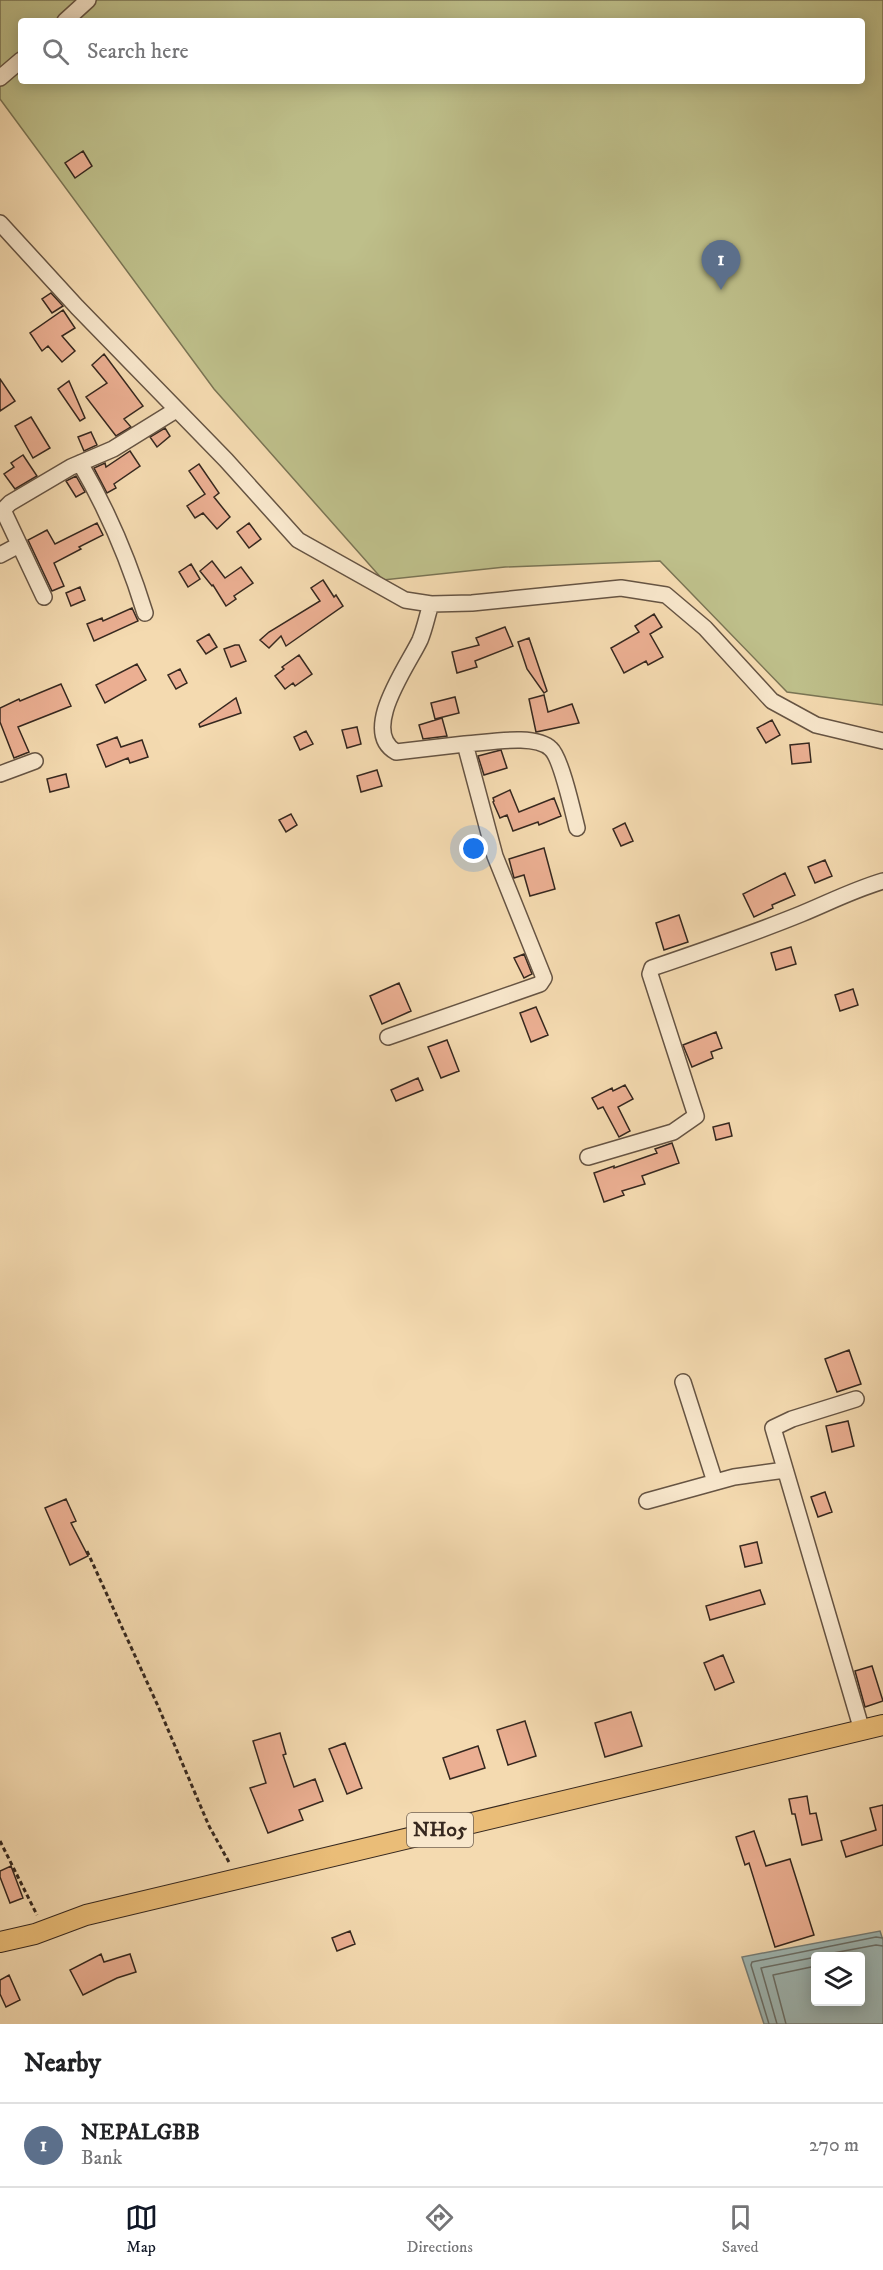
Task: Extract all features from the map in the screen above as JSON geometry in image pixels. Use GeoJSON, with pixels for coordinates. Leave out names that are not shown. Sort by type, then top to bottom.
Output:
{"type":"FeatureCollection","features":[{"type":"Feature","properties":{"kind":"main road","name":"NH05"},"geometry":{"type":"LineString","coordinates":[[0,1942],[35,1934],[86,1915],[883,1725]]}},
{"type":"Feature","properties":{"kind":"street"},"geometry":{"type":"LineString","coordinates":[[68,18],[88,0]]}},
{"type":"Feature","properties":{"kind":"street"},"geometry":{"type":"LineString","coordinates":[[0,78],[18,63]]}},
{"type":"Feature","properties":{"kind":"street"},"geometry":{"type":"LineString","coordinates":[[0,223],[76,307],[226,460],[298,540],[405,600],[431,604],[472,603],[621,588],[666,595],[705,628],[772,701],[816,725],[883,741]]}},
{"type":"Feature","properties":{"kind":"street"},"geometry":{"type":"LineString","coordinates":[[44,597],[2,506],[80,463],[113,449],[176,410]]}},
{"type":"Feature","properties":{"kind":"street"},"geometry":{"type":"LineString","coordinates":[[80,463],[100,498],[133,575],[145,613]]}},
{"type":"Feature","properties":{"kind":"street"},"geometry":{"type":"LineString","coordinates":[[0,555],[19,545]]}},
{"type":"Feature","properties":{"kind":"street"},"geometry":{"type":"LineString","coordinates":[[431,604],[420,639],[390,696],[384,713],[382,730],[391,749],[396,752],[521,740],[545,744],[555,754],[577,828]]}},
{"type":"Feature","properties":{"kind":"street"},"geometry":{"type":"LineString","coordinates":[[388,1037],[540,984],[544,978],[495,856],[465,744]]}},
{"type":"Feature","properties":{"kind":"street"},"geometry":{"type":"LineString","coordinates":[[0,774],[35,761]]}},
{"type":"Feature","properties":{"kind":"street"},"geometry":{"type":"LineString","coordinates":[[588,1157],[673,1132],[696,1116],[650,974],[652,968],[804,913],[850,891],[883,881]]}},
{"type":"Feature","properties":{"kind":"street"},"geometry":{"type":"LineString","coordinates":[[683,1382],[715,1482]]}},
{"type":"Feature","properties":{"kind":"street"},"geometry":{"type":"LineString","coordinates":[[856,1399],[792,1419],[773,1428],[860,1730]]}},
{"type":"Feature","properties":{"kind":"street"},"geometry":{"type":"LineString","coordinates":[[648,1500],[734,1477],[785,1470]]}},
{"type":"Feature","properties":{"kind":"path"},"geometry":{"type":"LineString","coordinates":[[87,1551],[158,1706],[209,1826],[238,1878]]}},
{"type":"Feature","properties":{"kind":"path"},"geometry":{"type":"LineString","coordinates":[[0,1841],[38,1916],[35,1934]]}},
{"type":"Feature","properties":{"kind":"green space"},"geometry":{"type":"Polygon","coordinates":[[[0,0],[883,0],[883,705],[787,692],[660,561],[505,567],[383,580],[214,389],[0,99],[0,0]]]}},
{"type":"Feature","properties":{"kind":"water"},"geometry":{"type":"Polygon","coordinates":[[[880,1931],[883,1940],[883,2024],[764,2024],[742,1957],[880,1931]]]}},
{"type":"Feature","properties":{"kind":"building"},"geometry":{"type":"Polygon","coordinates":[[[83,151],[92,166],[75,178],[65,163],[83,151]]]}},
{"type":"Feature","properties":{"kind":"building"},"geometry":{"type":"Polygon","coordinates":[[[51,293],[63,306],[52,313],[42,299],[51,293]]]}},
{"type":"Feature","properties":{"kind":"building"},"geometry":{"type":"Polygon","coordinates":[[[63,310],[75,328],[62,336],[75,351],[62,362],[48,346],[42,351],[30,333],[63,310]]]}},
{"type":"Feature","properties":{"kind":"building"},"geometry":{"type":"Polygon","coordinates":[[[104,354],[143,406],[124,419],[131,427],[116,436],[86,397],[107,383],[92,365],[104,354]]]}},
{"type":"Feature","properties":{"kind":"building"},"geometry":{"type":"Polygon","coordinates":[[[0,379],[15,401],[0,411],[0,379]]]}},
{"type":"Feature","properties":{"kind":"building"},"geometry":{"type":"Polygon","coordinates":[[[69,381],[85,418],[80,421],[58,389],[69,381]]]}},
{"type":"Feature","properties":{"kind":"building"},"geometry":{"type":"Polygon","coordinates":[[[31,417],[50,448],[33,458],[15,426],[31,417]]]}},
{"type":"Feature","properties":{"kind":"building"},"geometry":{"type":"Polygon","coordinates":[[[165,428],[170,436],[157,447],[150,437],[165,428]]]}},
{"type":"Feature","properties":{"kind":"building"},"geometry":{"type":"Polygon","coordinates":[[[91,432],[97,445],[84,451],[78,437],[91,432]]]}},
{"type":"Feature","properties":{"kind":"building"},"geometry":{"type":"Polygon","coordinates":[[[130,451],[140,466],[114,484],[116,488],[107,493],[94,468],[105,463],[106,467],[130,451]]]}},
{"type":"Feature","properties":{"kind":"building"},"geometry":{"type":"Polygon","coordinates":[[[23,455],[37,476],[15,489],[4,474],[14,467],[11,463],[23,455]]]}},
{"type":"Feature","properties":{"kind":"building"},"geometry":{"type":"Polygon","coordinates":[[[199,464],[219,493],[214,497],[230,517],[217,529],[203,513],[195,518],[187,506],[205,494],[189,471],[199,464]]]}},
{"type":"Feature","properties":{"kind":"building"},"geometry":{"type":"Polygon","coordinates":[[[76,476],[85,492],[76,497],[66,481],[76,476]]]}},
{"type":"Feature","properties":{"kind":"building"},"geometry":{"type":"Polygon","coordinates":[[[97,523],[103,535],[54,563],[64,586],[52,591],[28,540],[47,530],[55,544],[97,523]]]}},
{"type":"Feature","properties":{"kind":"building"},"geometry":{"type":"Polygon","coordinates":[[[249,523],[261,539],[249,548],[237,532],[249,523]]]}},
{"type":"Feature","properties":{"kind":"building"},"geometry":{"type":"Polygon","coordinates":[[[212,561],[225,578],[241,567],[253,583],[234,596],[236,599],[226,606],[213,585],[200,571],[212,561]]]}},
{"type":"Feature","properties":{"kind":"building"},"geometry":{"type":"Polygon","coordinates":[[[191,564],[200,579],[188,587],[179,572],[191,564]]]}},
{"type":"Feature","properties":{"kind":"building"},"geometry":{"type":"Polygon","coordinates":[[[323,580],[343,606],[286,646],[281,636],[269,648],[260,640],[269,632],[320,601],[311,588],[323,580]]]}},
{"type":"Feature","properties":{"kind":"building"},"geometry":{"type":"Polygon","coordinates":[[[80,587],[85,600],[71,606],[66,593],[80,587]]]}},
{"type":"Feature","properties":{"kind":"building"},"geometry":{"type":"Polygon","coordinates":[[[132,608],[138,621],[94,641],[87,624],[102,618],[103,621],[132,608]]]}},
{"type":"Feature","properties":{"kind":"building"},"geometry":{"type":"Polygon","coordinates":[[[654,614],[662,627],[650,634],[663,657],[648,665],[646,661],[624,673],[611,648],[639,632],[635,626],[654,614]]]}},
{"type":"Feature","properties":{"kind":"building"},"geometry":{"type":"Polygon","coordinates":[[[505,627],[513,646],[475,661],[477,667],[457,673],[452,652],[479,645],[476,638],[505,627]]]}},
{"type":"Feature","properties":{"kind":"building"},"geometry":{"type":"Polygon","coordinates":[[[209,634],[217,647],[206,654],[197,641],[209,634]]]}},
{"type":"Feature","properties":{"kind":"building"},"geometry":{"type":"Polygon","coordinates":[[[529,638],[547,691],[544,693],[527,669],[518,642],[529,638]]]}},
{"type":"Feature","properties":{"kind":"building"},"geometry":{"type":"Polygon","coordinates":[[[239,645],[246,661],[231,667],[224,649],[239,645]]]}},
{"type":"Feature","properties":{"kind":"building"},"geometry":{"type":"Polygon","coordinates":[[[299,655],[312,674],[295,686],[293,683],[285,689],[275,676],[284,669],[282,667],[299,655]]]}},
{"type":"Feature","properties":{"kind":"building"},"geometry":{"type":"Polygon","coordinates":[[[137,664],[146,680],[105,703],[96,685],[137,664]]]}},
{"type":"Feature","properties":{"kind":"building"},"geometry":{"type":"Polygon","coordinates":[[[180,669],[187,683],[176,689],[168,675],[180,669]]]}},
{"type":"Feature","properties":{"kind":"building"},"geometry":{"type":"Polygon","coordinates":[[[61,684],[71,706],[18,727],[29,752],[14,758],[0,722],[0,708],[61,684]]]}},
{"type":"Feature","properties":{"kind":"building"},"geometry":{"type":"Polygon","coordinates":[[[544,695],[548,712],[572,704],[579,723],[536,732],[529,699],[544,695]]]}},
{"type":"Feature","properties":{"kind":"building"},"geometry":{"type":"Polygon","coordinates":[[[455,697],[459,713],[435,719],[431,703],[455,697]]]}},
{"type":"Feature","properties":{"kind":"building"},"geometry":{"type":"Polygon","coordinates":[[[236,698],[241,713],[200,727],[199,724],[236,698]]]}},
{"type":"Feature","properties":{"kind":"building"},"geometry":{"type":"Polygon","coordinates":[[[442,718],[447,736],[423,739],[419,725],[442,718]]]}},
{"type":"Feature","properties":{"kind":"building"},"geometry":{"type":"Polygon","coordinates":[[[772,720],[780,735],[766,743],[757,728],[772,720]]]}},
{"type":"Feature","properties":{"kind":"building"},"geometry":{"type":"Polygon","coordinates":[[[357,727],[361,744],[347,748],[342,730],[357,727]]]}},
{"type":"Feature","properties":{"kind":"building"},"geometry":{"type":"Polygon","coordinates":[[[306,731],[313,744],[300,750],[294,737],[306,731]]]}},
{"type":"Feature","properties":{"kind":"building"},"geometry":{"type":"Polygon","coordinates":[[[117,737],[121,747],[142,740],[148,757],[130,763],[128,758],[106,767],[97,745],[117,737]]]}},
{"type":"Feature","properties":{"kind":"building"},"geometry":{"type":"Polygon","coordinates":[[[809,743],[811,762],[792,764],[790,745],[809,743]]]}},
{"type":"Feature","properties":{"kind":"building"},"geometry":{"type":"Polygon","coordinates":[[[501,750],[507,768],[484,775],[478,756],[501,750]]]}},
{"type":"Feature","properties":{"kind":"building"},"geometry":{"type":"Polygon","coordinates":[[[377,770],[382,786],[361,792],[357,776],[377,770]]]}},
{"type":"Feature","properties":{"kind":"building"},"geometry":{"type":"Polygon","coordinates":[[[66,774],[69,787],[50,792],[47,779],[66,774]]]}},
{"type":"Feature","properties":{"kind":"building"},"geometry":{"type":"Polygon","coordinates":[[[510,790],[519,812],[554,798],[561,816],[539,825],[538,822],[513,831],[507,815],[500,818],[493,802],[493,798],[510,790]]]}},
{"type":"Feature","properties":{"kind":"building"},"geometry":{"type":"Polygon","coordinates":[[[291,814],[297,825],[286,832],[279,820],[291,814]]]}},
{"type":"Feature","properties":{"kind":"building"},"geometry":{"type":"Polygon","coordinates":[[[625,823],[633,841],[621,846],[613,829],[625,823]]]}},
{"type":"Feature","properties":{"kind":"building"},"geometry":{"type":"Polygon","coordinates":[[[544,848],[555,889],[530,896],[524,875],[514,878],[509,859],[544,848]]]}},
{"type":"Feature","properties":{"kind":"building"},"geometry":{"type":"Polygon","coordinates":[[[825,860],[832,876],[815,883],[808,867],[825,860]]]}},
{"type":"Feature","properties":{"kind":"building"},"geometry":{"type":"Polygon","coordinates":[[[785,873],[795,895],[772,905],[773,908],[754,917],[743,894],[785,873]]]}},
{"type":"Feature","properties":{"kind":"building"},"geometry":{"type":"Polygon","coordinates":[[[679,915],[688,942],[664,950],[656,923],[679,915]]]}},
{"type":"Feature","properties":{"kind":"building"},"geometry":{"type":"Polygon","coordinates":[[[791,947],[796,964],[776,970],[771,953],[791,947]]]}},
{"type":"Feature","properties":{"kind":"building"},"geometry":{"type":"Polygon","coordinates":[[[524,954],[532,974],[524,978],[514,958],[524,954]]]}},
{"type":"Feature","properties":{"kind":"building"},"geometry":{"type":"Polygon","coordinates":[[[399,983],[411,1011],[382,1024],[370,996],[399,983]]]}},
{"type":"Feature","properties":{"kind":"building"},"geometry":{"type":"Polygon","coordinates":[[[853,989],[858,1005],[840,1011],[835,995],[853,989]]]}},
{"type":"Feature","properties":{"kind":"building"},"geometry":{"type":"Polygon","coordinates":[[[536,1007],[548,1035],[531,1042],[520,1013],[536,1007]]]}},
{"type":"Feature","properties":{"kind":"building"},"geometry":{"type":"Polygon","coordinates":[[[716,1032],[722,1048],[711,1052],[713,1058],[692,1067],[683,1045],[716,1032]]]}},
{"type":"Feature","properties":{"kind":"building"},"geometry":{"type":"Polygon","coordinates":[[[447,1040],[459,1071],[441,1078],[428,1047],[447,1040]]]}},
{"type":"Feature","properties":{"kind":"building"},"geometry":{"type":"Polygon","coordinates":[[[418,1078],[423,1090],[396,1101],[391,1090],[418,1078]]]}},
{"type":"Feature","properties":{"kind":"building"},"geometry":{"type":"Polygon","coordinates":[[[625,1085],[633,1099],[618,1107],[630,1131],[619,1137],[603,1107],[598,1109],[592,1098],[612,1088],[613,1091],[625,1085]]]}},
{"type":"Feature","properties":{"kind":"building"},"geometry":{"type":"Polygon","coordinates":[[[729,1123],[732,1136],[716,1140],[713,1127],[729,1123]]]}},
{"type":"Feature","properties":{"kind":"building"},"geometry":{"type":"Polygon","coordinates":[[[672,1143],[679,1163],[642,1176],[645,1184],[622,1191],[624,1195],[604,1202],[594,1173],[657,1153],[655,1149],[672,1143]]]}},
{"type":"Feature","properties":{"kind":"building"},"geometry":{"type":"Polygon","coordinates":[[[849,1350],[861,1384],[837,1392],[825,1359],[849,1350]]]}},
{"type":"Feature","properties":{"kind":"building"},"geometry":{"type":"Polygon","coordinates":[[[848,1421],[854,1446],[832,1452],[826,1426],[848,1421]]]}},
{"type":"Feature","properties":{"kind":"building"},"geometry":{"type":"Polygon","coordinates":[[[825,1492],[832,1512],[818,1517],[811,1497],[825,1492]]]}},
{"type":"Feature","properties":{"kind":"building"},"geometry":{"type":"Polygon","coordinates":[[[66,1499],[76,1521],[71,1523],[88,1556],[70,1565],[45,1508],[66,1499]]]}},
{"type":"Feature","properties":{"kind":"building"},"geometry":{"type":"Polygon","coordinates":[[[757,1542],[762,1563],[745,1567],[740,1546],[757,1542]]]}},
{"type":"Feature","properties":{"kind":"building"},"geometry":{"type":"Polygon","coordinates":[[[760,1590],[765,1604],[710,1620],[706,1606],[760,1590]]]}},
{"type":"Feature","properties":{"kind":"building"},"geometry":{"type":"Polygon","coordinates":[[[723,1655],[734,1682],[715,1690],[704,1663],[723,1655]]]}},
{"type":"Feature","properties":{"kind":"building"},"geometry":{"type":"Polygon","coordinates":[[[872,1666],[883,1701],[865,1707],[855,1671],[872,1666]]]}},
{"type":"Feature","properties":{"kind":"building"},"geometry":{"type":"Polygon","coordinates":[[[631,1712],[642,1746],[605,1757],[595,1723],[631,1712]]]}},
{"type":"Feature","properties":{"kind":"building"},"geometry":{"type":"Polygon","coordinates":[[[525,1721],[536,1756],[508,1765],[497,1730],[525,1721]]]}},
{"type":"Feature","properties":{"kind":"building"},"geometry":{"type":"Polygon","coordinates":[[[280,1733],[286,1754],[283,1755],[294,1787],[315,1779],[323,1801],[299,1810],[303,1820],[268,1833],[250,1788],[266,1783],[253,1741],[280,1733]]]}},
{"type":"Feature","properties":{"kind":"building"},"geometry":{"type":"Polygon","coordinates":[[[345,1743],[362,1788],[347,1794],[329,1749],[345,1743]]]}},
{"type":"Feature","properties":{"kind":"building"},"geometry":{"type":"Polygon","coordinates":[[[478,1746],[485,1768],[450,1779],[443,1758],[478,1746]]]}},
{"type":"Feature","properties":{"kind":"building"},"geometry":{"type":"Polygon","coordinates":[[[807,1796],[810,1814],[816,1813],[822,1840],[802,1845],[789,1799],[807,1796]]]}},
{"type":"Feature","properties":{"kind":"building"},"geometry":{"type":"Polygon","coordinates":[[[883,1805],[883,1845],[846,1857],[841,1841],[876,1830],[870,1808],[883,1805]]]}},
{"type":"Feature","properties":{"kind":"building"},"geometry":{"type":"Polygon","coordinates":[[[754,1831],[766,1866],[790,1859],[814,1935],[775,1947],[749,1863],[745,1865],[736,1837],[754,1831]]]}},
{"type":"Feature","properties":{"kind":"building"},"geometry":{"type":"Polygon","coordinates":[[[11,1866],[23,1898],[10,1903],[0,1871],[11,1866]]]}},
{"type":"Feature","properties":{"kind":"building"},"geometry":{"type":"Polygon","coordinates":[[[350,1931],[355,1944],[337,1951],[332,1938],[350,1931]]]}},
{"type":"Feature","properties":{"kind":"building"},"geometry":{"type":"Polygon","coordinates":[[[101,1954],[104,1962],[130,1954],[136,1972],[117,1978],[83,1995],[70,1970],[101,1954]]]}},
{"type":"Feature","properties":{"kind":"building"},"geometry":{"type":"Polygon","coordinates":[[[9,1975],[20,2000],[6,2007],[0,1994],[0,1980],[9,1975]]]}},
{"type":"Feature","properties":{"kind":"place","name":"NEPALGBB"},"geometry":{"type":"Point","coordinates":[721,290]}}]}
